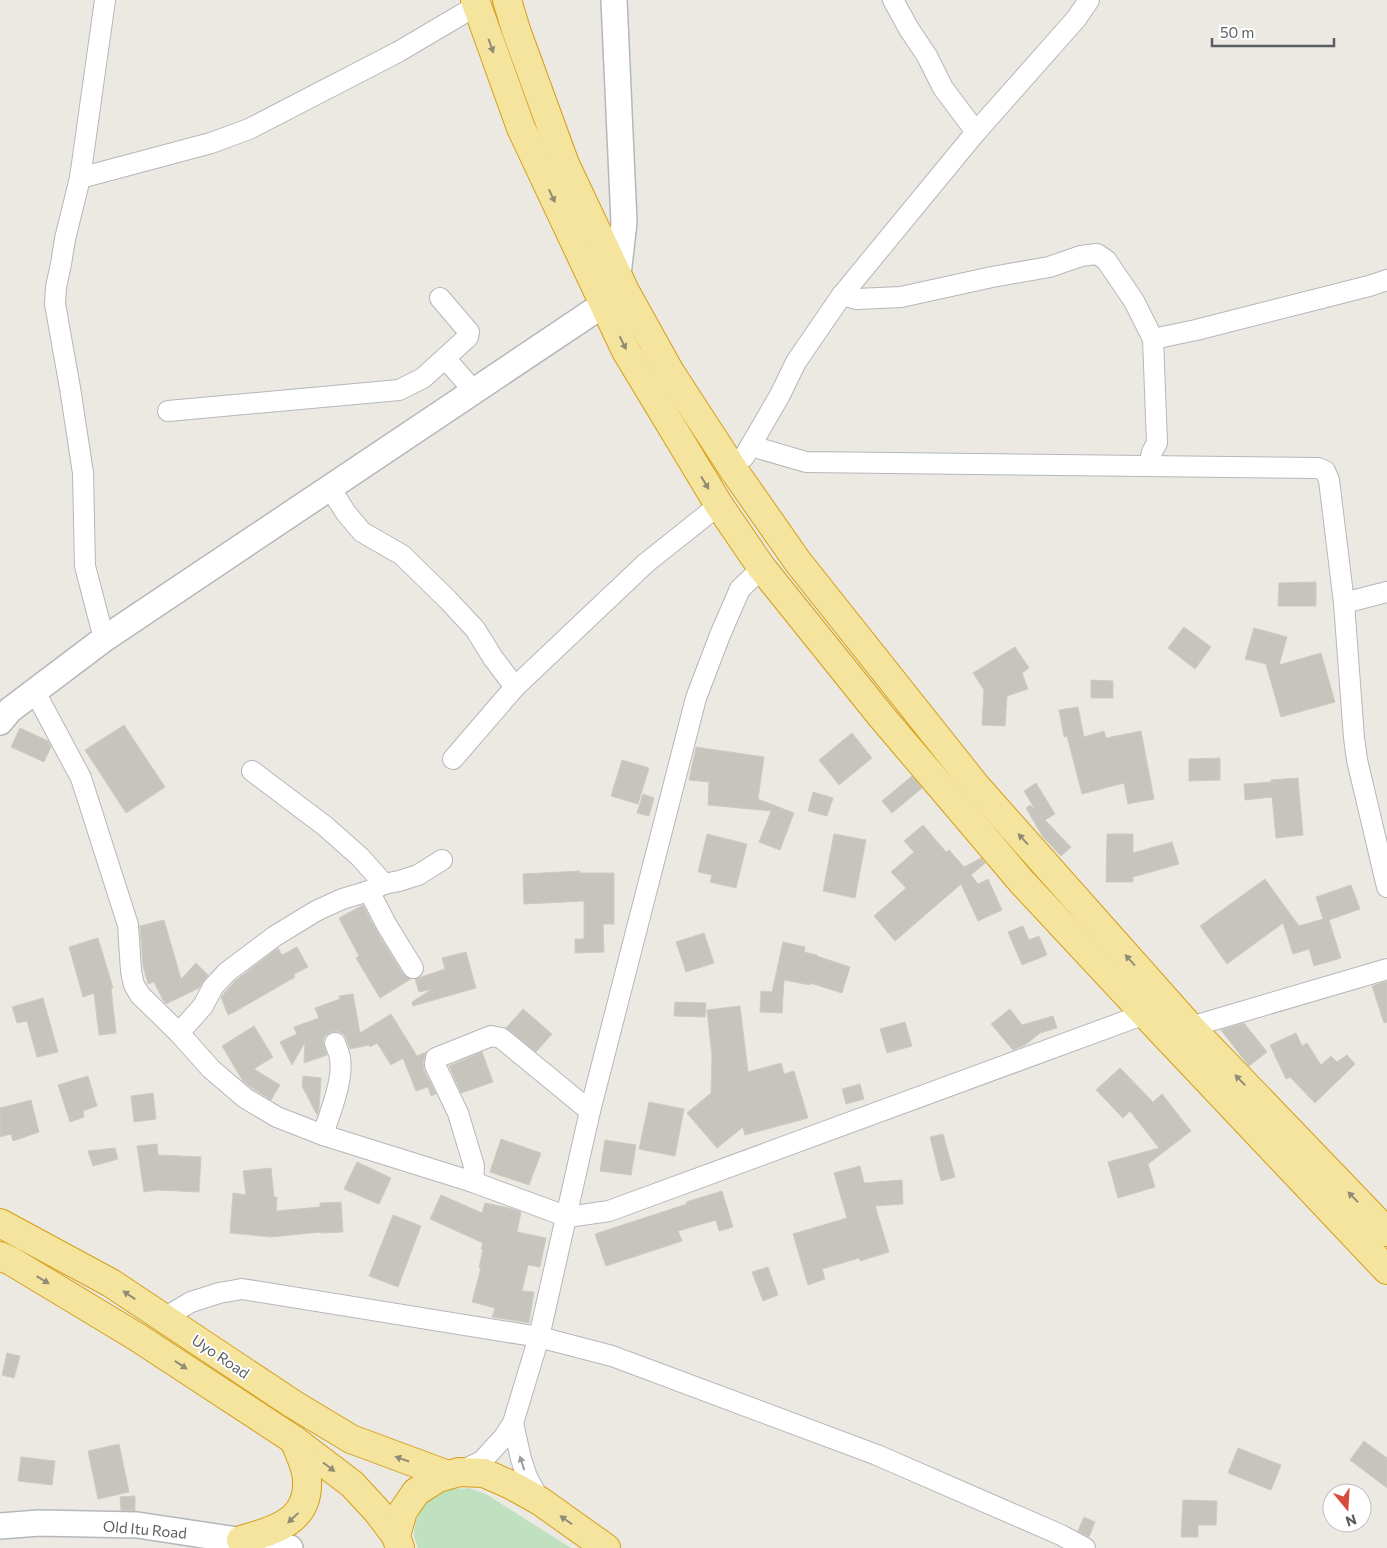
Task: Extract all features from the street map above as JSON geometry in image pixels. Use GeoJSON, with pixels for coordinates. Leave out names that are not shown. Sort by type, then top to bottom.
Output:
{"type":"FeatureCollection","features":[{"type":"Feature","properties":{"kind":"highway"},"geometry":{"type":"LineString","coordinates":[[508,0],[516,30],[565,164],[618,275],[670,372],[735,472],[798,562],[976,786],[1190,1028],[1387,1232]]}},
{"type":"Feature","properties":{"kind":"highway"},"geometry":{"type":"LineString","coordinates":[[476,3],[521,128],[626,351],[719,506],[762,568],[881,716],[1021,881],[1387,1270]]}},
{"type":"Feature","properties":{"kind":"highway","name":"Uyo Road"},"geometry":{"type":"LineString","coordinates":[[0,1223],[111,1283],[293,1404],[351,1439],[454,1473]]}},
{"type":"Feature","properties":{"kind":"highway","name":"Uyo Road"},"geometry":{"type":"LineString","coordinates":[[0,1256],[137,1337],[294,1440],[352,1484],[377,1511],[393,1544]]}},
{"type":"Feature","properties":{"kind":"highway"},"geometry":{"type":"LineString","coordinates":[[240,1544],[290,1522],[299,1512],[305,1499],[307,1482],[304,1466],[294,1440]]}},
{"type":"Feature","properties":{"kind":"highway"},"geometry":{"type":"LineString","coordinates":[[393,1544],[404,1511],[416,1492],[438,1478],[454,1473],[484,1473],[540,1501],[606,1548]]}},
{"type":"Feature","properties":{"kind":"street"},"geometry":{"type":"LineString","coordinates":[[104,639],[85,566],[83,473],[55,304],[56,287],[65,239],[80,178],[105,0]]}},
{"type":"Feature","properties":{"kind":"street"},"geometry":{"type":"LineString","coordinates":[[0,722],[10,710],[34,690],[104,639],[604,304],[618,275],[624,222],[614,0]]}},
{"type":"Feature","properties":{"kind":"street"},"geometry":{"type":"LineString","coordinates":[[893,0],[927,56],[943,88],[976,132]]}},
{"type":"Feature","properties":{"kind":"street"},"geometry":{"type":"LineString","coordinates":[[735,472],[780,395],[796,362],[842,295],[976,132],[1076,19],[1089,0]]}},
{"type":"Feature","properties":{"kind":"street"},"geometry":{"type":"LineString","coordinates":[[80,178],[211,143],[249,129],[398,52],[476,3]]}},
{"type":"Feature","properties":{"kind":"street"},"geometry":{"type":"LineString","coordinates":[[842,295],[858,299],[901,297],[992,277],[1049,267],[1081,256],[1097,254],[1106,260],[1134,301],[1153,339],[1157,443],[1152,452],[1149,466]]}},
{"type":"Feature","properties":{"kind":"street"},"geometry":{"type":"LineString","coordinates":[[1153,339],[1205,328],[1387,280]]}},
{"type":"Feature","properties":{"kind":"street"},"geometry":{"type":"LineString","coordinates":[[168,411],[399,390],[423,378],[468,337],[469,332],[440,298]]}},
{"type":"Feature","properties":{"kind":"street"},"geometry":{"type":"LineString","coordinates":[[445,358],[473,390]]}},
{"type":"Feature","properties":{"kind":"street"},"geometry":{"type":"LineString","coordinates":[[751,446],[806,462],[1318,468],[1325,471],[1329,480],[1344,603],[1357,760],[1387,886]]}},
{"type":"Feature","properties":{"kind":"street"},"geometry":{"type":"LineString","coordinates":[[330,488],[346,513],[362,532],[402,555],[475,629],[493,658],[515,687]]}},
{"type":"Feature","properties":{"kind":"street"},"geometry":{"type":"LineString","coordinates":[[453,759],[515,687],[646,563],[719,506]]}},
{"type":"Feature","properties":{"kind":"street"},"geometry":{"type":"LineString","coordinates":[[454,1473],[482,1461],[504,1437],[513,1423],[539,1337],[568,1217],[590,1111],[696,698],[740,589],[762,568]]}},
{"type":"Feature","properties":{"kind":"street"},"geometry":{"type":"LineString","coordinates":[[1344,603],[1387,592]]}},
{"type":"Feature","properties":{"kind":"street"},"geometry":{"type":"LineString","coordinates":[[34,690],[80,778],[128,925],[131,971],[134,985],[140,995],[179,1033],[211,1069],[245,1098],[277,1117],[322,1135],[473,1182],[568,1217],[609,1211],[1145,1014]]}},
{"type":"Feature","properties":{"kind":"street"},"geometry":{"type":"LineString","coordinates":[[252,771],[325,826],[360,857],[376,887],[386,924],[413,968]]}},
{"type":"Feature","properties":{"kind":"street"},"geometry":{"type":"LineString","coordinates":[[179,1033],[203,1006],[213,987],[227,972],[275,936],[316,911],[342,899],[418,875],[442,860]]}},
{"type":"Feature","properties":{"kind":"street"},"geometry":{"type":"LineString","coordinates":[[1190,1028],[1387,969]]}},
{"type":"Feature","properties":{"kind":"street"},"geometry":{"type":"LineString","coordinates":[[473,1182],[474,1166],[458,1113],[435,1065],[436,1058],[490,1036],[501,1038],[590,1111]]}},
{"type":"Feature","properties":{"kind":"street"},"geometry":{"type":"LineString","coordinates":[[322,1135],[338,1088],[340,1059],[335,1043]]}},
{"type":"Feature","properties":{"kind":"street"},"geometry":{"type":"LineString","coordinates":[[164,1318],[191,1302],[219,1293],[242,1289],[539,1337],[612,1356],[877,1455],[1061,1535],[1085,1548]]}},
{"type":"Feature","properties":{"kind":"street"},"geometry":{"type":"LineString","coordinates":[[513,1423],[527,1477],[540,1501]]}},
{"type":"Feature","properties":{"kind":"street","name":"Old Itu Road"},"geometry":{"type":"LineString","coordinates":[[0,1526],[39,1523],[137,1525],[240,1544],[290,1548]]}},
{"type":"Feature","properties":{"kind":"green space"},"geometry":{"type":"Polygon","coordinates":[[[469,1488],[486,1494],[571,1548],[418,1548],[414,1535],[415,1526],[420,1511],[429,1499],[442,1491],[469,1488]]]}},
{"type":"Feature","properties":{"kind":"building"},"geometry":{"type":"Polygon","coordinates":[[[1316,582],[1316,606],[1278,606],[1279,583],[1316,582]]]}},
{"type":"Feature","properties":{"kind":"building"},"geometry":{"type":"Polygon","coordinates":[[[1184,627],[1211,647],[1195,669],[1168,648],[1184,627]]]}},
{"type":"Feature","properties":{"kind":"building"},"geometry":{"type":"Polygon","coordinates":[[[1254,628],[1287,637],[1279,665],[1321,653],[1335,702],[1281,717],[1266,664],[1245,659],[1254,628]]]}},
{"type":"Feature","properties":{"kind":"building"},"geometry":{"type":"Polygon","coordinates":[[[1015,647],[1029,668],[1022,673],[1028,689],[1007,696],[1005,726],[982,725],[984,690],[973,673],[1015,647]]]}},
{"type":"Feature","properties":{"kind":"building"},"geometry":{"type":"Polygon","coordinates":[[[1091,680],[1113,681],[1113,698],[1091,698],[1091,680]]]}},
{"type":"Feature","properties":{"kind":"building"},"geometry":{"type":"Polygon","coordinates":[[[1078,707],[1084,737],[1104,731],[1106,738],[1141,731],[1154,799],[1128,804],[1124,783],[1082,794],[1067,736],[1064,737],[1059,710],[1078,707]]]}},
{"type":"Feature","properties":{"kind":"building"},"geometry":{"type":"Polygon","coordinates":[[[124,725],[165,787],[126,813],[85,750],[124,725]]]}},
{"type":"Feature","properties":{"kind":"building"},"geometry":{"type":"Polygon","coordinates":[[[20,728],[48,741],[51,747],[44,762],[11,747],[20,728]]]}},
{"type":"Feature","properties":{"kind":"building"},"geometry":{"type":"Polygon","coordinates":[[[852,733],[872,758],[839,785],[819,760],[852,733]]]}},
{"type":"Feature","properties":{"kind":"building"},"geometry":{"type":"Polygon","coordinates":[[[696,747],[764,757],[758,799],[794,813],[780,850],[759,842],[771,811],[708,805],[709,782],[689,780],[696,747]]]}},
{"type":"Feature","properties":{"kind":"building"},"geometry":{"type":"Polygon","coordinates":[[[1220,758],[1220,780],[1189,781],[1189,759],[1220,758]]]}},
{"type":"Feature","properties":{"kind":"building"},"geometry":{"type":"Polygon","coordinates":[[[622,760],[649,768],[638,804],[611,796],[622,760]]]}},
{"type":"Feature","properties":{"kind":"building"},"geometry":{"type":"Polygon","coordinates":[[[912,776],[922,788],[892,813],[882,801],[912,776]]]}},
{"type":"Feature","properties":{"kind":"building"},"geometry":{"type":"Polygon","coordinates":[[[1298,778],[1303,835],[1276,838],[1272,797],[1245,800],[1244,784],[1298,778]]]}},
{"type":"Feature","properties":{"kind":"building"},"geometry":{"type":"Polygon","coordinates":[[[1036,783],[1055,814],[1045,820],[1071,847],[1061,856],[1043,837],[1026,808],[1030,805],[1036,811],[1024,791],[1036,783]]]}},
{"type":"Feature","properties":{"kind":"building"},"geometry":{"type":"Polygon","coordinates":[[[813,792],[833,798],[827,816],[808,811],[813,792]]]}},
{"type":"Feature","properties":{"kind":"building"},"geometry":{"type":"Polygon","coordinates":[[[643,794],[654,798],[649,816],[637,813],[643,794]]]}},
{"type":"Feature","properties":{"kind":"building"},"geometry":{"type":"Polygon","coordinates":[[[923,825],[946,852],[949,850],[964,867],[981,858],[985,863],[971,875],[978,884],[988,879],[1002,910],[978,921],[961,884],[895,941],[874,916],[906,888],[891,872],[914,852],[904,841],[923,825]]]}},
{"type":"Feature","properties":{"kind":"building"},"geometry":{"type":"Polygon","coordinates":[[[707,834],[747,844],[736,888],[710,882],[712,875],[698,872],[707,834]]]}},
{"type":"Feature","properties":{"kind":"building"},"geometry":{"type":"Polygon","coordinates":[[[834,834],[866,840],[855,898],[823,891],[834,834]]]}},
{"type":"Feature","properties":{"kind":"building"},"geometry":{"type":"Polygon","coordinates":[[[1107,834],[1133,834],[1133,853],[1172,842],[1179,864],[1133,877],[1133,882],[1106,882],[1107,834]]]}},
{"type":"Feature","properties":{"kind":"building"},"geometry":{"type":"Polygon","coordinates":[[[580,871],[580,873],[614,873],[614,924],[603,924],[604,952],[575,953],[575,939],[584,939],[584,901],[524,904],[523,874],[580,871]]]}},
{"type":"Feature","properties":{"kind":"building"},"geometry":{"type":"Polygon","coordinates":[[[1265,879],[1299,926],[1323,919],[1316,897],[1351,885],[1360,909],[1329,920],[1341,958],[1314,966],[1309,949],[1293,954],[1283,923],[1227,964],[1200,926],[1265,879]]]}},
{"type":"Feature","properties":{"kind":"building"},"geometry":{"type":"Polygon","coordinates":[[[363,905],[403,974],[411,979],[380,998],[356,958],[359,956],[339,918],[363,905]]]}},
{"type":"Feature","properties":{"kind":"building"},"geometry":{"type":"Polygon","coordinates":[[[164,920],[181,979],[196,963],[208,975],[199,988],[166,1004],[154,982],[148,984],[143,966],[140,926],[164,920]]]}},
{"type":"Feature","properties":{"kind":"building"},"geometry":{"type":"Polygon","coordinates":[[[1023,926],[1029,940],[1039,936],[1047,955],[1022,965],[1008,932],[1023,926]]]}},
{"type":"Feature","properties":{"kind":"building"},"geometry":{"type":"Polygon","coordinates":[[[704,933],[714,963],[686,972],[676,942],[704,933]]]}},
{"type":"Feature","properties":{"kind":"building"},"geometry":{"type":"Polygon","coordinates":[[[98,938],[113,988],[111,988],[116,1033],[99,1035],[94,993],[83,997],[69,947],[98,938]]]}},
{"type":"Feature","properties":{"kind":"building"},"geometry":{"type":"Polygon","coordinates":[[[783,942],[805,947],[804,952],[850,967],[842,993],[810,983],[810,985],[784,980],[782,1013],[760,1012],[761,991],[772,992],[783,942]]]}},
{"type":"Feature","properties":{"kind":"building"},"geometry":{"type":"Polygon","coordinates":[[[297,947],[308,967],[294,974],[295,977],[228,1015],[221,997],[235,981],[278,948],[282,955],[297,947]]]}},
{"type":"Feature","properties":{"kind":"building"},"geometry":{"type":"Polygon","coordinates":[[[466,952],[476,988],[413,1006],[412,1002],[432,989],[419,992],[415,979],[445,969],[442,958],[466,952]]]}},
{"type":"Feature","properties":{"kind":"building"},"geometry":{"type":"Polygon","coordinates":[[[1387,981],[1387,1022],[1384,1023],[1372,986],[1387,981]]]}},
{"type":"Feature","properties":{"kind":"building"},"geometry":{"type":"Polygon","coordinates":[[[353,994],[360,1033],[391,1014],[417,1056],[426,1052],[423,1063],[424,1070],[436,1094],[431,1096],[428,1087],[416,1091],[403,1058],[391,1065],[377,1043],[370,1047],[369,1045],[350,1049],[346,1038],[337,1031],[325,1036],[323,1042],[327,1055],[304,1063],[305,1042],[292,1065],[280,1042],[297,1034],[294,1027],[319,1018],[315,1008],[340,999],[339,996],[353,994]]]}},
{"type":"Feature","properties":{"kind":"building"},"geometry":{"type":"Polygon","coordinates":[[[43,998],[58,1052],[37,1057],[27,1021],[17,1023],[12,1007],[43,998]]]}},
{"type":"Feature","properties":{"kind":"building"},"geometry":{"type":"Polygon","coordinates":[[[675,1002],[706,1003],[705,1017],[674,1016],[675,1002]]]}},
{"type":"Feature","properties":{"kind":"building"},"geometry":{"type":"Polygon","coordinates":[[[740,1006],[748,1072],[781,1063],[784,1074],[794,1071],[808,1118],[745,1135],[743,1127],[717,1148],[687,1113],[711,1093],[712,1057],[707,1010],[740,1006]]]}},
{"type":"Feature","properties":{"kind":"building"},"geometry":{"type":"Polygon","coordinates":[[[523,1009],[552,1034],[536,1052],[506,1028],[523,1009]]]}},
{"type":"Feature","properties":{"kind":"building"},"geometry":{"type":"Polygon","coordinates":[[[1010,1009],[1022,1025],[1053,1016],[1057,1028],[1040,1033],[1025,1045],[1013,1050],[991,1024],[1010,1009]]]}},
{"type":"Feature","properties":{"kind":"building"},"geometry":{"type":"Polygon","coordinates":[[[905,1022],[912,1046],[887,1053],[880,1029],[905,1022]]]}},
{"type":"Feature","properties":{"kind":"building"},"geometry":{"type":"Polygon","coordinates":[[[1244,1023],[1267,1052],[1249,1066],[1221,1030],[1244,1023]]]}},
{"type":"Feature","properties":{"kind":"building"},"geometry":{"type":"Polygon","coordinates":[[[254,1026],[273,1057],[254,1069],[280,1085],[271,1100],[243,1081],[222,1046],[254,1026]]]}},
{"type":"Feature","properties":{"kind":"building"},"geometry":{"type":"Polygon","coordinates":[[[1296,1033],[1302,1046],[1307,1043],[1321,1065],[1331,1056],[1337,1062],[1347,1055],[1355,1064],[1315,1103],[1290,1077],[1286,1079],[1270,1045],[1296,1033]]]}},
{"type":"Feature","properties":{"kind":"building"},"geometry":{"type":"Polygon","coordinates":[[[482,1052],[493,1082],[461,1093],[449,1066],[482,1052]]]}},
{"type":"Feature","properties":{"kind":"building"},"geometry":{"type":"Polygon","coordinates":[[[1120,1068],[1153,1102],[1162,1094],[1191,1131],[1148,1164],[1155,1187],[1118,1198],[1108,1162],[1159,1148],[1130,1111],[1123,1118],[1096,1090],[1120,1068]]]}},
{"type":"Feature","properties":{"kind":"building"},"geometry":{"type":"Polygon","coordinates":[[[88,1076],[97,1106],[83,1111],[84,1117],[70,1122],[58,1085],[88,1076]]]}},
{"type":"Feature","properties":{"kind":"building"},"geometry":{"type":"Polygon","coordinates":[[[303,1076],[321,1078],[317,1115],[302,1086],[303,1076]]]}},
{"type":"Feature","properties":{"kind":"building"},"geometry":{"type":"Polygon","coordinates":[[[860,1084],[864,1099],[846,1104],[842,1089],[860,1084]]]}},
{"type":"Feature","properties":{"kind":"building"},"geometry":{"type":"Polygon","coordinates":[[[153,1093],[156,1119],[134,1122],[131,1096],[153,1093]]]}},
{"type":"Feature","properties":{"kind":"building"},"geometry":{"type":"Polygon","coordinates":[[[31,1100],[39,1132],[13,1141],[11,1134],[0,1137],[0,1108],[31,1100]]]}},
{"type":"Feature","properties":{"kind":"building"},"geometry":{"type":"Polygon","coordinates":[[[649,1102],[684,1109],[675,1156],[639,1149],[649,1102]]]}},
{"type":"Feature","properties":{"kind":"building"},"geometry":{"type":"Polygon","coordinates":[[[943,1134],[955,1177],[941,1181],[930,1137],[943,1134]]]}},
{"type":"Feature","properties":{"kind":"building"},"geometry":{"type":"Polygon","coordinates":[[[501,1139],[541,1153],[529,1185],[490,1172],[501,1139]]]}},
{"type":"Feature","properties":{"kind":"building"},"geometry":{"type":"Polygon","coordinates":[[[605,1140],[636,1145],[631,1175],[600,1171],[605,1140]]]}},
{"type":"Feature","properties":{"kind":"building"},"geometry":{"type":"Polygon","coordinates":[[[157,1144],[158,1155],[201,1157],[199,1192],[158,1190],[144,1192],[137,1146],[157,1144]]]}},
{"type":"Feature","properties":{"kind":"building"},"geometry":{"type":"Polygon","coordinates":[[[115,1148],[118,1159],[93,1166],[88,1151],[115,1148]]]}},
{"type":"Feature","properties":{"kind":"building"},"geometry":{"type":"Polygon","coordinates":[[[357,1162],[391,1178],[379,1204],[344,1189],[357,1162]]]}},
{"type":"Feature","properties":{"kind":"building"},"geometry":{"type":"Polygon","coordinates":[[[860,1166],[864,1183],[902,1180],[903,1204],[875,1206],[889,1252],[860,1261],[859,1258],[822,1269],[825,1279],[808,1285],[793,1234],[847,1218],[834,1173],[860,1166]]]}},
{"type":"Feature","properties":{"kind":"building"},"geometry":{"type":"Polygon","coordinates":[[[271,1168],[274,1197],[277,1197],[276,1211],[320,1207],[320,1203],[341,1202],[343,1232],[321,1232],[271,1237],[230,1233],[233,1193],[246,1195],[243,1171],[271,1168]]]}},
{"type":"Feature","properties":{"kind":"building"},"geometry":{"type":"Polygon","coordinates":[[[722,1191],[733,1227],[719,1231],[716,1220],[678,1231],[682,1241],[606,1266],[595,1234],[722,1191]]]}},
{"type":"Feature","properties":{"kind":"building"},"geometry":{"type":"Polygon","coordinates":[[[441,1195],[482,1213],[485,1203],[521,1212],[517,1232],[546,1238],[540,1267],[528,1265],[522,1291],[534,1292],[529,1323],[492,1317],[495,1308],[472,1302],[481,1268],[479,1268],[483,1243],[430,1219],[441,1195]]]}},
{"type":"Feature","properties":{"kind":"building"},"geometry":{"type":"Polygon","coordinates":[[[393,1215],[421,1226],[398,1287],[369,1276],[393,1215]]]}},
{"type":"Feature","properties":{"kind":"building"},"geometry":{"type":"Polygon","coordinates":[[[768,1267],[778,1295],[763,1301],[752,1272],[768,1267]]]}},
{"type":"Feature","properties":{"kind":"building"},"geometry":{"type":"Polygon","coordinates":[[[7,1353],[20,1356],[14,1378],[2,1375],[7,1353]]]}},
{"type":"Feature","properties":{"kind":"building"},"geometry":{"type":"Polygon","coordinates":[[[1364,1441],[1387,1458],[1387,1488],[1350,1460],[1364,1441]]]}},
{"type":"Feature","properties":{"kind":"building"},"geometry":{"type":"Polygon","coordinates":[[[119,1444],[129,1492],[98,1499],[88,1451],[119,1444]]]}},
{"type":"Feature","properties":{"kind":"building"},"geometry":{"type":"Polygon","coordinates":[[[1238,1448],[1281,1465],[1271,1490],[1228,1473],[1238,1448]]]}},
{"type":"Feature","properties":{"kind":"building"},"geometry":{"type":"Polygon","coordinates":[[[21,1457],[55,1461],[52,1485],[18,1481],[21,1457]]]}},
{"type":"Feature","properties":{"kind":"building"},"geometry":{"type":"Polygon","coordinates":[[[135,1496],[135,1511],[121,1510],[120,1497],[135,1496]]]}},
{"type":"Feature","properties":{"kind":"building"},"geometry":{"type":"Polygon","coordinates":[[[1183,1500],[1217,1501],[1216,1525],[1198,1525],[1198,1537],[1181,1537],[1183,1500]]]}},
{"type":"Feature","properties":{"kind":"building"},"geometry":{"type":"Polygon","coordinates":[[[1084,1517],[1095,1522],[1089,1537],[1078,1531],[1084,1517]]]}}]}
